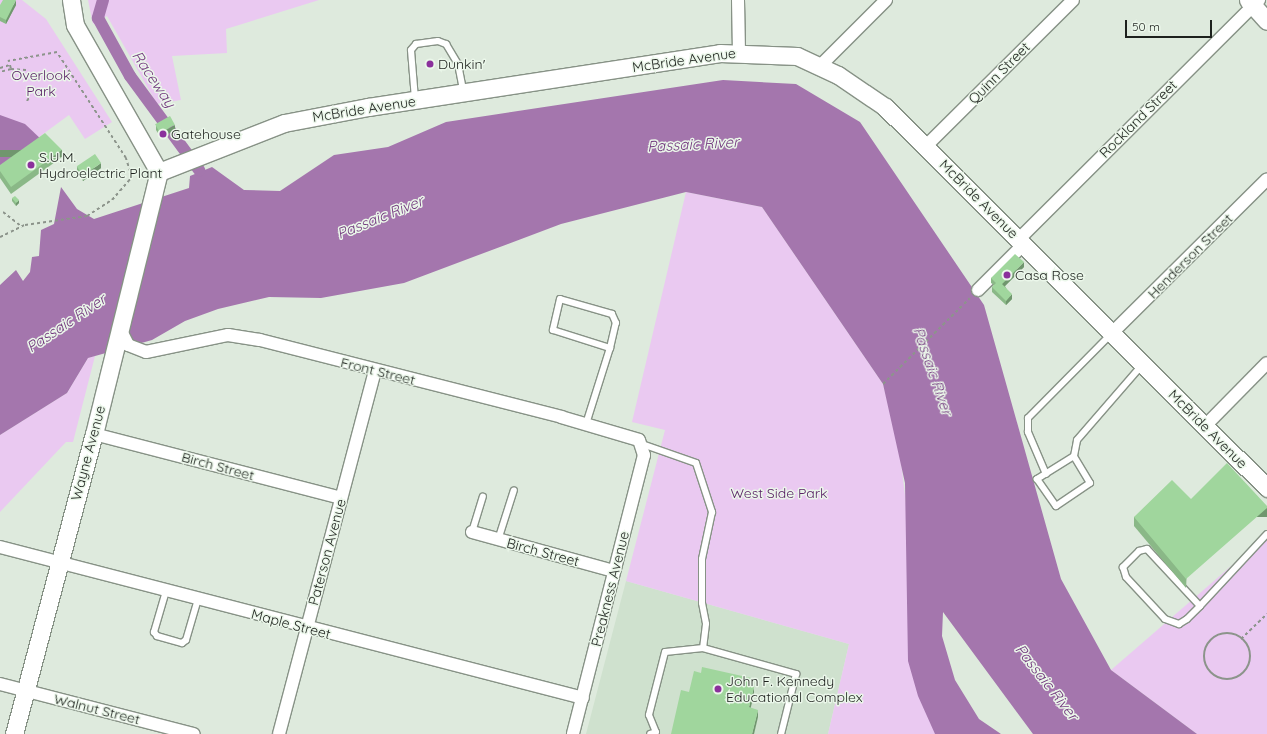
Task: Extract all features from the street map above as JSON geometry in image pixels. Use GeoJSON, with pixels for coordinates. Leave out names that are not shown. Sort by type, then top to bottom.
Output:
{"type":"FeatureCollection","features":[{"type":"Feature","properties":{"kind":"main road"},"geometry":{"type":"LineString","coordinates":[[71,0],[75,25],[159,172]]}},
{"type":"Feature","properties":{"kind":"main road"},"geometry":{"type":"LineString","coordinates":[[1253,2],[1267,21]]}},
{"type":"Feature","properties":{"kind":"main road","name":"McBride Avenue"},"geometry":{"type":"LineString","coordinates":[[159,172],[198,155],[284,122],[739,52],[797,56],[820,66],[861,88],[926,146],[1267,488]]}},
{"type":"Feature","properties":{"kind":"main road","name":"Wayne Avenue"},"geometry":{"type":"LineString","coordinates":[[14,734],[58,563],[94,434],[159,172]]}},
{"type":"Feature","properties":{"kind":"street"},"geometry":{"type":"LineString","coordinates":[[738,0],[739,52]]}},
{"type":"Feature","properties":{"kind":"street"},"geometry":{"type":"LineString","coordinates":[[820,66],[886,0]]}},
{"type":"Feature","properties":{"kind":"street","name":"Quinn Street"},"geometry":{"type":"LineString","coordinates":[[926,146],[1073,0]]}},
{"type":"Feature","properties":{"kind":"street","name":"Rockland Street"},"geometry":{"type":"LineString","coordinates":[[978,290],[1021,241],[1253,2]]}},
{"type":"Feature","properties":{"kind":"street","name":"Henderson Street"},"geometry":{"type":"LineString","coordinates":[[1112,332],[1267,179]]}},
{"type":"Feature","properties":{"kind":"street","name":"Front Street"},"geometry":{"type":"LineString","coordinates":[[120,329],[128,345],[137,351],[155,351],[228,334],[586,424],[634,438],[642,444]]}},
{"type":"Feature","properties":{"kind":"street"},"geometry":{"type":"LineString","coordinates":[[1205,426],[1267,363]]}},
{"type":"Feature","properties":{"kind":"street","name":"Paterson Avenue"},"geometry":{"type":"LineString","coordinates":[[279,734],[375,370]]}},
{"type":"Feature","properties":{"kind":"street","name":"Birch Street"},"geometry":{"type":"LineString","coordinates":[[94,434],[341,498]]}},
{"type":"Feature","properties":{"kind":"street","name":"Preakness Avenue"},"geometry":{"type":"LineString","coordinates":[[573,734],[644,455],[642,444]]}},
{"type":"Feature","properties":{"kind":"street","name":"Birch Street"},"geometry":{"type":"LineString","coordinates":[[472,532],[614,571]]}},
{"type":"Feature","properties":{"kind":"street","name":"Maple Street"},"geometry":{"type":"LineString","coordinates":[[0,547],[306,628],[583,698]]}},
{"type":"Feature","properties":{"kind":"street","name":"Walnut Street"},"geometry":{"type":"LineString","coordinates":[[0,684],[194,734]]}},
{"type":"Feature","properties":{"kind":"lane"},"geometry":{"type":"LineString","coordinates":[[415,101],[411,50],[416,44],[438,40],[446,44],[458,64],[464,94]]}},
{"type":"Feature","properties":{"kind":"lane"},"geometry":{"type":"LineString","coordinates":[[586,424],[610,348],[616,323],[612,314],[560,299],[553,330],[610,348]]}},
{"type":"Feature","properties":{"kind":"lane"},"geometry":{"type":"LineString","coordinates":[[1046,474],[1028,432],[1028,418],[1112,332]]}},
{"type":"Feature","properties":{"kind":"lane"},"geometry":{"type":"LineString","coordinates":[[1074,456],[1090,483],[1056,506],[1037,479],[1074,456],[1083,431],[1144,364]]}},
{"type":"Feature","properties":{"kind":"lane"},"geometry":{"type":"LineString","coordinates":[[642,444],[696,463],[712,512],[702,559],[702,603],[706,624],[703,648]]}},
{"type":"Feature","properties":{"kind":"lane"},"geometry":{"type":"LineString","coordinates":[[498,540],[514,490]]}},
{"type":"Feature","properties":{"kind":"lane"},"geometry":{"type":"LineString","coordinates":[[472,532],[483,497]]}},
{"type":"Feature","properties":{"kind":"lane"},"geometry":{"type":"LineString","coordinates":[[1200,606],[1147,549],[1139,551],[1123,567],[1126,577],[1172,623],[1179,624],[1200,606],[1267,534]]}},
{"type":"Feature","properties":{"kind":"lane"},"geometry":{"type":"LineString","coordinates":[[166,591],[154,632],[157,636],[182,643],[186,640],[198,599]]}},
{"type":"Feature","properties":{"kind":"lane"},"geometry":{"type":"LineString","coordinates":[[650,734],[656,732],[649,715],[664,652],[703,648],[796,674],[781,734]]}},
{"type":"Feature","properties":{"kind":"path"},"geometry":{"type":"LineString","coordinates":[[0,237],[22,227],[87,216],[112,200],[132,177],[126,158],[57,52],[8,61]]}},
{"type":"Feature","properties":{"kind":"path"},"geometry":{"type":"LineString","coordinates":[[0,68],[10,65],[11,69]]}},
{"type":"Feature","properties":{"kind":"path"},"geometry":{"type":"LineString","coordinates":[[0,72],[11,69],[26,70]]}},
{"type":"Feature","properties":{"kind":"path"},"geometry":{"type":"LineString","coordinates":[[27,101],[30,96]]}},
{"type":"Feature","properties":{"kind":"path"},"geometry":{"type":"LineString","coordinates":[[3,212],[22,227]]}},
{"type":"Feature","properties":{"kind":"path"},"geometry":{"type":"LineString","coordinates":[[883,384],[978,290]]}},
{"type":"Feature","properties":{"kind":"path"},"geometry":{"type":"LineString","coordinates":[[1241,639],[1267,614]]}},
{"type":"Feature","properties":{"kind":"path"},"geometry":{"type":"LineString","coordinates":[[1222,634],[1241,639],[1249,653],[1245,670],[1229,679],[1211,672],[1204,656],[1209,641],[1222,634]]}},
{"type":"Feature","properties":{"kind":"shaded area","name":"John F. Kennedy Educational Complex"},"geometry":{"type":"Polygon","coordinates":[[[626,581],[849,644],[828,734],[586,734],[626,581]]]}},
{"type":"Feature","properties":{"kind":"green space","name":"Overlook Park"},"geometry":{"type":"Polygon","coordinates":[[[0,0],[22,0],[46,19],[112,122],[85,139],[69,115],[39,137],[0,116],[0,0]]]}},
{"type":"Feature","properties":{"kind":"green space"},"geometry":{"type":"Polygon","coordinates":[[[88,0],[319,0],[226,29],[227,53],[172,56],[181,100],[157,104],[107,16],[93,24],[88,0]]]}},
{"type":"Feature","properties":{"kind":"green space","name":"West Side Park"},"geometry":{"type":"Polygon","coordinates":[[[686,192],[762,207],[883,384],[899,446],[908,520],[947,734],[828,734],[849,644],[626,581],[665,430],[632,422],[686,192]]]}},
{"type":"Feature","properties":{"kind":"green space"},"geometry":{"type":"Polygon","coordinates":[[[95,356],[73,442],[66,442],[0,512],[0,435],[67,393],[88,358],[95,356]]]}},
{"type":"Feature","properties":{"kind":"green space"},"geometry":{"type":"Polygon","coordinates":[[[1267,535],[1267,734],[1197,734],[1111,670],[1267,535]]]}},
{"type":"Feature","properties":{"kind":"water","name":"Passaic River"},"geometry":{"type":"Polygon","coordinates":[[[723,80],[796,84],[860,122],[984,305],[1061,579],[1111,670],[1197,734],[1033,734],[943,612],[942,636],[955,680],[979,719],[1001,734],[935,734],[918,696],[908,661],[905,483],[883,384],[762,207],[686,192],[561,224],[404,283],[321,298],[269,297],[218,309],[185,321],[152,340],[88,358],[67,393],[0,435],[0,285],[16,270],[23,281],[30,272],[32,257],[39,256],[41,230],[54,224],[61,187],[77,209],[94,219],[189,188],[190,176],[212,167],[244,190],[280,191],[334,155],[388,147],[446,122],[723,80]]]}},
{"type":"Feature","properties":{"kind":"water"},"geometry":{"type":"Polygon","coordinates":[[[0,115],[25,124],[43,141],[0,172],[0,115]]]}},
{"type":"Feature","properties":{"kind":"building"},"geometry":{"type":"Polygon","coordinates":[[[3,0],[16,0],[6,20],[0,17],[0,5],[3,0]]]}},
{"type":"Feature","properties":{"kind":"building"},"geometry":{"type":"Polygon","coordinates":[[[170,116],[175,125],[160,133],[155,124],[170,116]]]}},
{"type":"Feature","properties":{"kind":"building","name":"S.U.M. Hydroelectric Plant"},"geometry":{"type":"Polygon","coordinates":[[[45,133],[62,150],[11,187],[0,171],[0,165],[45,133]]]}},
{"type":"Feature","properties":{"kind":"building"},"geometry":{"type":"Polygon","coordinates":[[[95,154],[101,163],[83,175],[77,166],[95,154]]]}},
{"type":"Feature","properties":{"kind":"building"},"geometry":{"type":"Polygon","coordinates":[[[15,196],[19,200],[16,203],[12,198],[15,196]]]}},
{"type":"Feature","properties":{"kind":"building","name":"Casa Rose"},"geometry":{"type":"Polygon","coordinates":[[[1015,254],[1024,262],[1002,284],[1012,294],[1006,301],[992,287],[996,283],[991,278],[1015,254]]]}},
{"type":"Feature","properties":{"kind":"building"},"geometry":{"type":"Polygon","coordinates":[[[1227,463],[1267,506],[1267,508],[1186,579],[1134,517],[1172,480],[1191,499],[1227,463]]]}},
{"type":"Feature","properties":{"kind":"building"},"geometry":{"type":"Polygon","coordinates":[[[702,667],[751,678],[749,685],[754,687],[749,707],[758,710],[752,734],[671,734],[681,690],[689,692],[694,671],[701,673],[702,667]]]}},
{"type":"Feature","properties":{"kind":"waterway","name":"Raceway"},"geometry":{"type":"LineString","coordinates":[[103,0],[98,18],[130,76],[199,170]]}},
{"type":"Feature","properties":{"kind":"place","name":"Dunkin'"},"geometry":{"type":"Point","coordinates":[430,64]}},
{"type":"Feature","properties":{"kind":"place","name":"Gatehouse"},"geometry":{"type":"Point","coordinates":[163,134]}},
{"type":"Feature","properties":{"kind":"place","name":"S.U.M. Hydroelectric Plant"},"geometry":{"type":"Point","coordinates":[31,165]}},
{"type":"Feature","properties":{"kind":"place","name":"Casa Rose"},"geometry":{"type":"Point","coordinates":[1007,275]}},
{"type":"Feature","properties":{"kind":"place","name":"John F. Kennedy Educational Complex"},"geometry":{"type":"Point","coordinates":[718,689]}}]}
